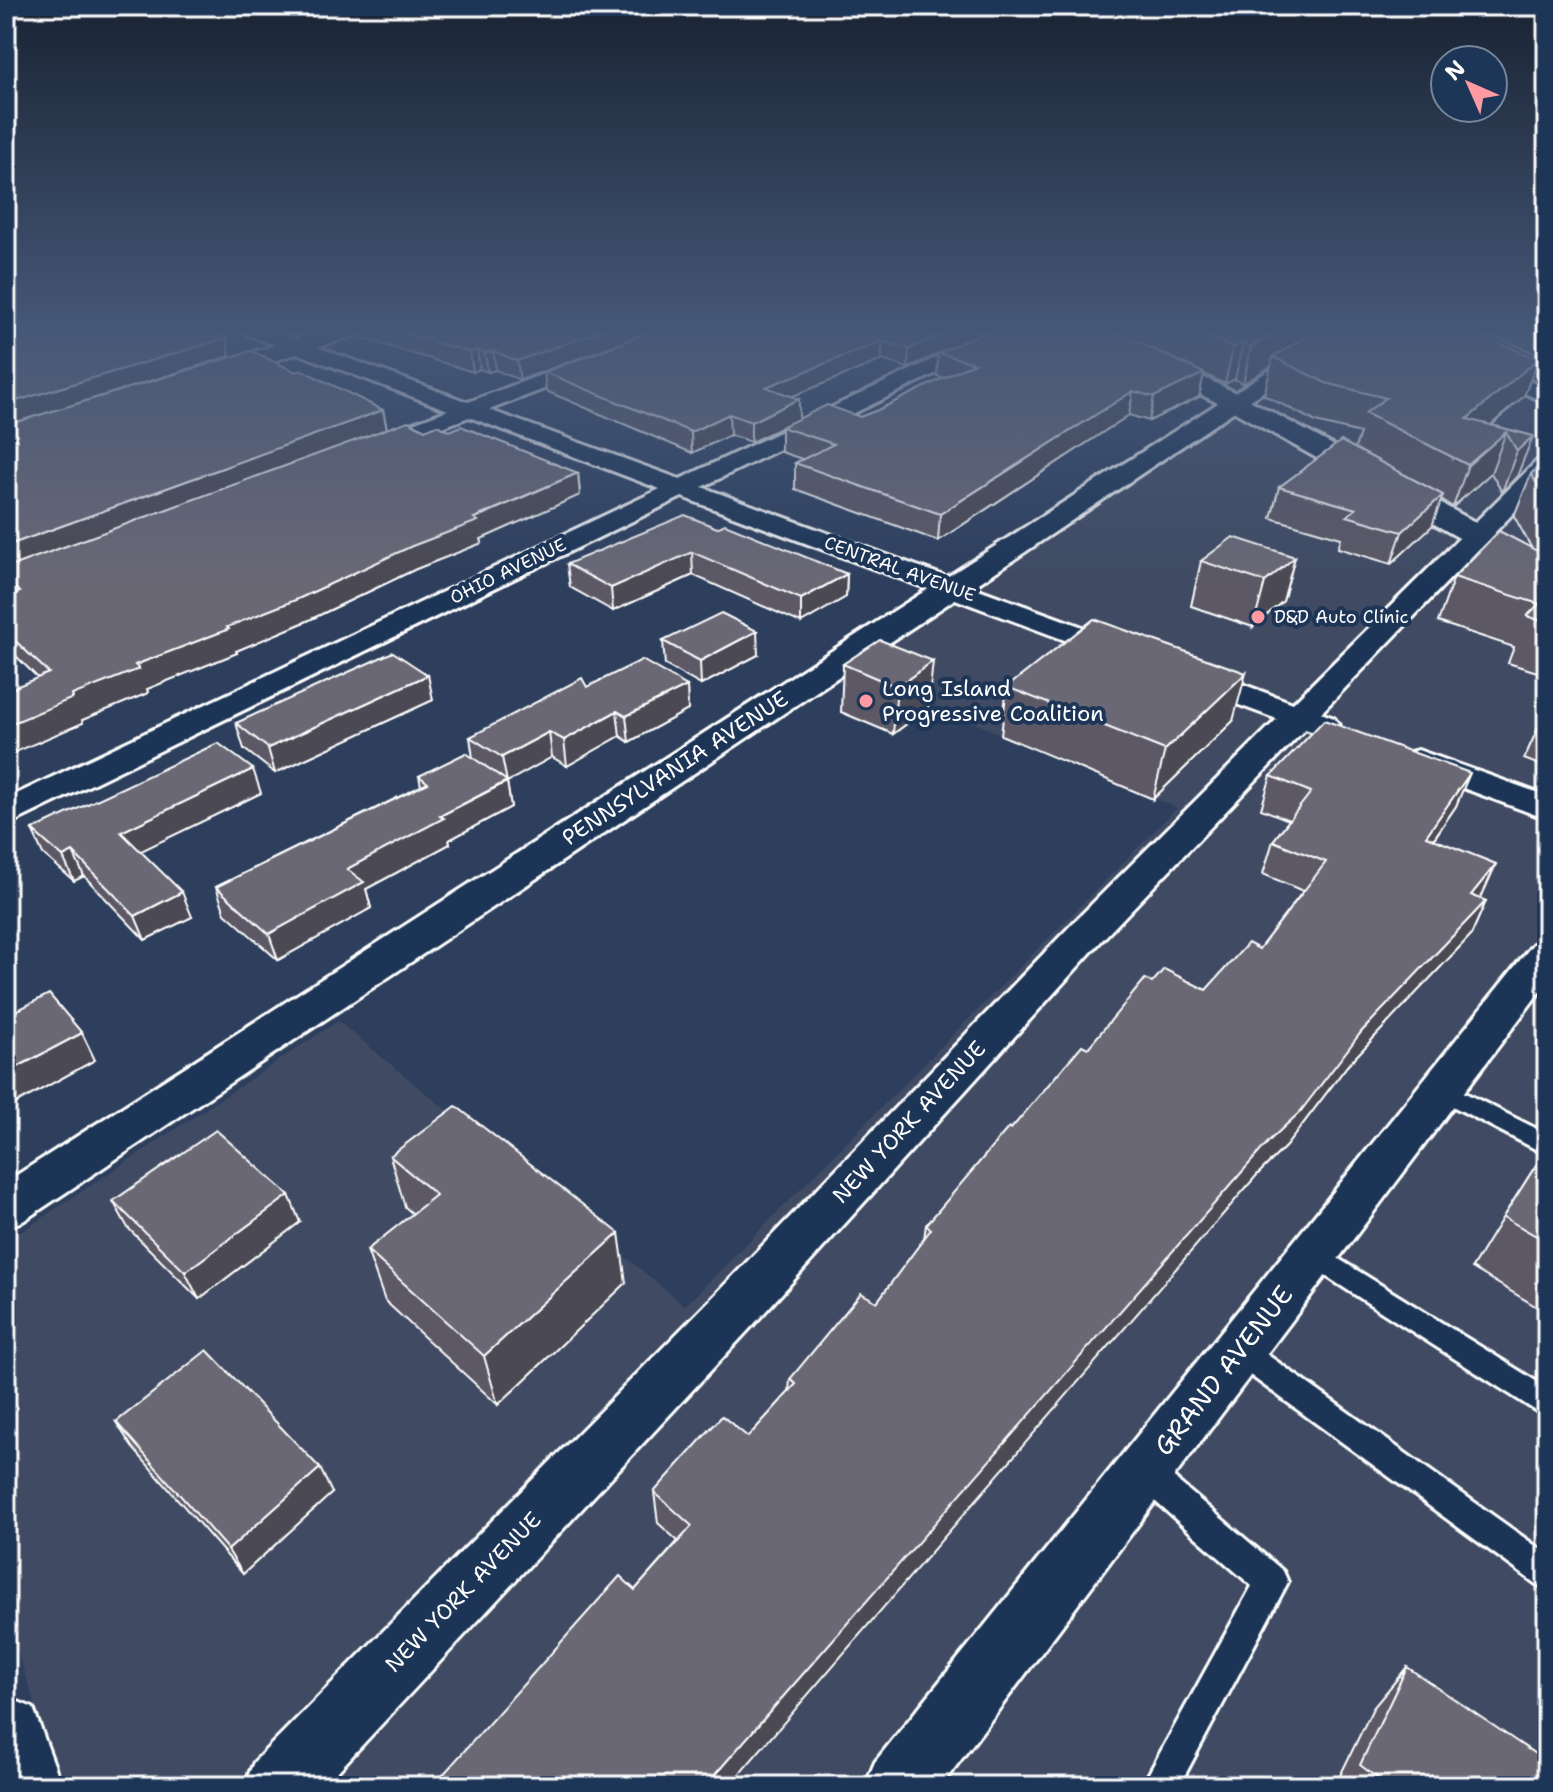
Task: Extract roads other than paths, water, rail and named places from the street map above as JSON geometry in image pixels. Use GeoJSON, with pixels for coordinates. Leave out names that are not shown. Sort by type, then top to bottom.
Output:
{"type":"FeatureCollection","features":[{"type":"Feature","properties":{"kind":"main road"},"geometry":{"type":"LineString","coordinates":[[1256,414],[1547,574]]}},
{"type":"Feature","properties":{"kind":"main road"},"geometry":{"type":"LineString","coordinates":[[6,1735],[23,1786]]}},
{"type":"Feature","properties":{"kind":"street"},"geometry":{"type":"LineString","coordinates":[[350,455],[459,414]]}},
{"type":"Feature","properties":{"kind":"street","name":"CENTRAL AVENUE"},"geometry":{"type":"LineString","coordinates":[[479,414],[1147,660]]}},
{"type":"Feature","properties":{"kind":"street","name":"OHIO AVENUE"},"geometry":{"type":"LineString","coordinates":[[6,812],[836,414]]}},
{"type":"Feature","properties":{"kind":"street","name":"PENNSYLVANIA AVENUE"},"geometry":{"type":"LineString","coordinates":[[6,1207],[1214,414]]}},
{"type":"Feature","properties":{"kind":"street","name":"NEW YORK AVENUE"},"geometry":{"type":"LineString","coordinates":[[278,1786],[735,1309],[1089,930],[1321,724],[1476,535],[1547,464]]}},
{"type":"Feature","properties":{"kind":"street"},"geometry":{"type":"LineString","coordinates":[[1175,670],[1321,724]]}},
{"type":"Feature","properties":{"kind":"street"},"geometry":{"type":"LineString","coordinates":[[1395,752],[1547,808]]}},
{"type":"Feature","properties":{"kind":"street","name":"GRAND AVENUE"},"geometry":{"type":"LineString","coordinates":[[899,1786],[1547,954]]}},
{"type":"Feature","properties":{"kind":"lane"},"geometry":{"type":"LineString","coordinates":[[1441,1090],[1547,1145]]}},
{"type":"Feature","properties":{"kind":"lane"},"geometry":{"type":"LineString","coordinates":[[1313,1254],[1547,1404]]}},
{"type":"Feature","properties":{"kind":"lane"},"geometry":{"type":"LineString","coordinates":[[1238,1350],[1547,1573]]}},
{"type":"Feature","properties":{"kind":"lane"},"geometry":{"type":"LineString","coordinates":[[1144,1472],[1272,1582],[1160,1786]]}},
{"type":"Feature","properties":{"kind":"place","name":"D&D Auto Clinic"},"geometry":{"type":"Point","coordinates":[1258,617]}},
{"type":"Feature","properties":{"kind":"place","name":"Long Island Progressive Coalition"},"geometry":{"type":"Point","coordinates":[866,701]}}]}
